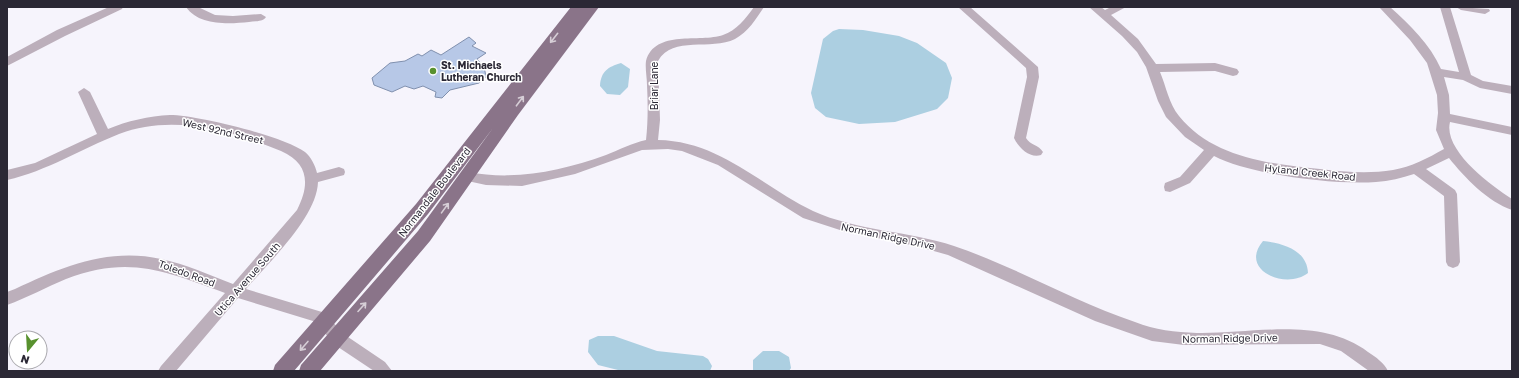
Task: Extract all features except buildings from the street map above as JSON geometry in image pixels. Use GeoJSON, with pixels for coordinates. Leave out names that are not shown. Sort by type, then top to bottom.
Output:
{"type":"FeatureCollection","features":[{"type":"Feature","properties":{"kind":"main road","name":"Normandale Boulevard"},"geometry":{"type":"LineString","coordinates":[[282,371],[422,209],[578,7]]}},
{"type":"Feature","properties":{"kind":"main road","name":"Normandale Boulevard"},"geometry":{"type":"LineString","coordinates":[[308,371],[424,236],[468,177],[513,111],[592,7]]}},
{"type":"Feature","properties":{"kind":"street"},"geometry":{"type":"LineString","coordinates":[[7,62],[62,32],[118,7]]}},
{"type":"Feature","properties":{"kind":"street"},"geometry":{"type":"LineString","coordinates":[[191,7],[204,16],[215,19],[241,20],[261,17]]}},
{"type":"Feature","properties":{"kind":"street","name":"Briar Lane"},"geometry":{"type":"LineString","coordinates":[[652,143],[654,120],[652,60],[654,55],[665,46],[673,43],[703,43],[726,38],[744,28],[759,7]]}},
{"type":"Feature","properties":{"kind":"street"},"geometry":{"type":"LineString","coordinates":[[963,7],[1029,62],[1034,72],[1020,138],[1023,144],[1037,152]]}},
{"type":"Feature","properties":{"kind":"street"},"geometry":{"type":"LineString","coordinates":[[1099,11],[1121,7]]}},
{"type":"Feature","properties":{"kind":"street"},"geometry":{"type":"LineString","coordinates":[[1384,7],[1419,42],[1437,72],[1441,88],[1444,117],[1442,131],[1452,150],[1470,174],[1486,188],[1512,205]]}},
{"type":"Feature","properties":{"kind":"street"},"geometry":{"type":"LineString","coordinates":[[1445,7],[1466,77]]}},
{"type":"Feature","properties":{"kind":"street"},"geometry":{"type":"LineString","coordinates":[[1461,7],[1485,11]]}},
{"type":"Feature","properties":{"kind":"street","name":"Hyland Creek Road"},"geometry":{"type":"LineString","coordinates":[[1099,11],[1121,28],[1135,44],[1152,68],[1166,108],[1186,132],[1212,149],[1254,166],[1323,174],[1384,176],[1416,168],[1452,150]]}},
{"type":"Feature","properties":{"kind":"street"},"geometry":{"type":"LineString","coordinates":[[1152,68],[1215,67],[1234,72]]}},
{"type":"Feature","properties":{"kind":"street"},"geometry":{"type":"LineString","coordinates":[[1437,72],[1466,77],[1480,84],[1512,90]]}},
{"type":"Feature","properties":{"kind":"street"},"geometry":{"type":"LineString","coordinates":[[84,92],[104,135]]}},
{"type":"Feature","properties":{"kind":"street"},"geometry":{"type":"LineString","coordinates":[[1444,117],[1512,131]]}},
{"type":"Feature","properties":{"kind":"street","name":"West 92nd Street"},"geometry":{"type":"LineString","coordinates":[[7,175],[36,168],[57,160],[104,135],[150,121],[167,119],[199,122],[290,148],[301,156],[307,164],[312,179]]}},
{"type":"Feature","properties":{"kind":"street","name":"Norman Ridge Drive"},"geometry":{"type":"LineString","coordinates":[[468,177],[493,182],[539,179],[571,171],[652,143],[675,146],[704,153],[721,160],[808,214],[822,220],[838,225],[917,241],[952,251],[1102,318],[1136,329],[1170,338],[1201,339],[1317,337],[1353,349],[1380,371]]}},
{"type":"Feature","properties":{"kind":"street"},"geometry":{"type":"LineString","coordinates":[[1170,187],[1185,180],[1212,149]]}},
{"type":"Feature","properties":{"kind":"street"},"geometry":{"type":"LineString","coordinates":[[1416,168],[1450,194],[1453,262]]}},
{"type":"Feature","properties":{"kind":"street"},"geometry":{"type":"LineString","coordinates":[[312,179],[339,172]]}},
{"type":"Feature","properties":{"kind":"street","name":"Utica Avenue South"},"geometry":{"type":"LineString","coordinates":[[166,371],[302,214],[310,201],[312,179]]}},
{"type":"Feature","properties":{"kind":"street","name":"Toledo Road"},"geometry":{"type":"LineString","coordinates":[[7,299],[45,281],[91,265],[134,260],[153,261],[170,265],[236,292],[317,316],[325,321]]}},
{"type":"Feature","properties":{"kind":"street"},"geometry":{"type":"LineString","coordinates":[[325,321],[336,337],[384,371]]}},
{"type":"Feature","properties":{"kind":"water"},"geometry":{"type":"Polygon","coordinates":[[[839,29],[863,30],[899,36],[917,43],[946,63],[952,78],[948,98],[937,109],[895,122],[859,124],[826,117],[815,108],[811,93],[823,39],[833,31],[839,29]]]}},
{"type":"Feature","properties":{"kind":"water"},"geometry":{"type":"Polygon","coordinates":[[[621,63],[630,69],[628,87],[620,95],[607,94],[600,86],[602,77],[606,70],[621,63]]]}},
{"type":"Feature","properties":{"kind":"water"},"geometry":{"type":"Polygon","coordinates":[[[1263,241],[1286,246],[1299,253],[1307,265],[1308,273],[1299,278],[1289,279],[1268,275],[1261,269],[1257,261],[1257,252],[1263,241]]]}},
{"type":"Feature","properties":{"kind":"water"},"geometry":{"type":"Polygon","coordinates":[[[598,336],[614,336],[657,351],[703,356],[708,359],[712,366],[710,371],[622,371],[598,365],[588,352],[589,340],[598,336]]]}},
{"type":"Feature","properties":{"kind":"water"},"geometry":{"type":"Polygon","coordinates":[[[763,351],[779,351],[789,357],[791,368],[789,371],[753,371],[753,360],[763,351]]]}},
{"type":"Feature","properties":{"kind":"place","name":"St. Michaels Lutheran Church"},"geometry":{"type":"Point","coordinates":[433,71]}}]}
